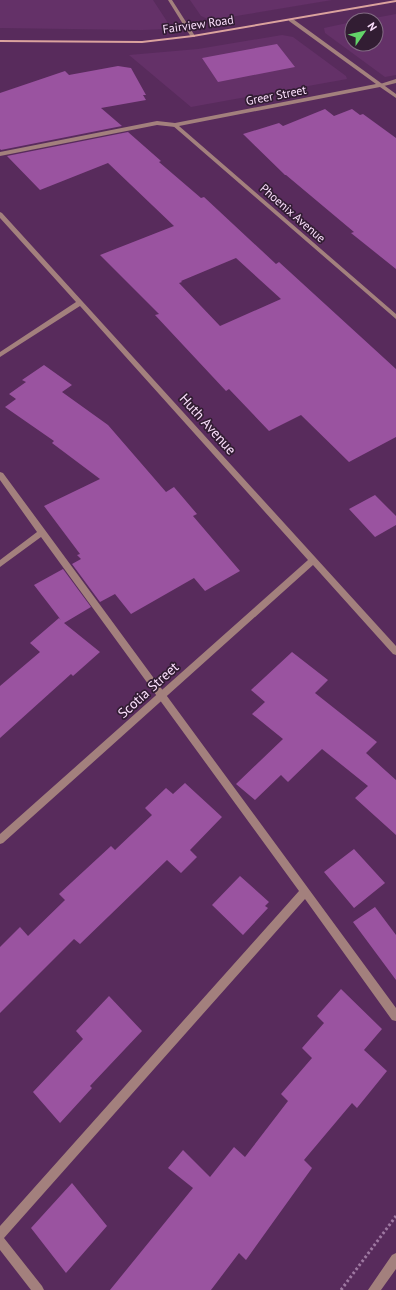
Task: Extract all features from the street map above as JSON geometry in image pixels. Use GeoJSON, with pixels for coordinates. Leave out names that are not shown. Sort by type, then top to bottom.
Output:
{"type":"FeatureCollection","features":[{"type":"Feature","properties":{"kind":"main road","name":"Fairview Road"},"geometry":{"type":"LineString","coordinates":[[0,41],[142,42],[194,36],[396,1]]}},
{"type":"Feature","properties":{"kind":"street"},"geometry":{"type":"LineString","coordinates":[[170,0],[194,36]]}},
{"type":"Feature","properties":{"kind":"street"},"geometry":{"type":"LineString","coordinates":[[291,20],[396,96]]}},
{"type":"Feature","properties":{"kind":"street","name":"Greer Street"},"geometry":{"type":"LineString","coordinates":[[0,154],[157,124],[175,125],[396,81]]}},
{"type":"Feature","properties":{"kind":"street","name":"Phoenix Avenue"},"geometry":{"type":"LineString","coordinates":[[175,125],[396,317]]}},
{"type":"Feature","properties":{"kind":"street","name":"Huth Avenue"},"geometry":{"type":"LineString","coordinates":[[0,214],[396,652]]}},
{"type":"Feature","properties":{"kind":"street"},"geometry":{"type":"LineString","coordinates":[[0,355],[80,303]]}},
{"type":"Feature","properties":{"kind":"street"},"geometry":{"type":"LineString","coordinates":[[0,475],[396,1016]]}},
{"type":"Feature","properties":{"kind":"street"},"geometry":{"type":"LineString","coordinates":[[0,564],[42,532]]}},
{"type":"Feature","properties":{"kind":"street","name":"Scotia Street"},"geometry":{"type":"LineString","coordinates":[[0,840],[313,560]]}},
{"type":"Feature","properties":{"kind":"street"},"geometry":{"type":"LineString","coordinates":[[0,1234],[305,892]]}},
{"type":"Feature","properties":{"kind":"street"},"geometry":{"type":"LineString","coordinates":[[0,1241],[38,1290]]}},
{"type":"Feature","properties":{"kind":"street"},"geometry":{"type":"LineString","coordinates":[[374,1290],[396,1259]]}},
{"type":"Feature","properties":{"kind":"path"},"geometry":{"type":"LineString","coordinates":[[341,1290],[396,1216]]}},
{"type":"Feature","properties":{"kind":"shaded area"},"geometry":{"type":"Polygon","coordinates":[[[0,0],[153,0],[170,26],[165,29],[142,30],[0,28],[0,0]]]}},
{"type":"Feature","properties":{"kind":"shaded area"},"geometry":{"type":"Polygon","coordinates":[[[190,0],[332,0],[224,18],[213,18],[210,20],[201,16],[190,0]]]}},
{"type":"Feature","properties":{"kind":"shaded area"},"geometry":{"type":"Polygon","coordinates":[[[396,14],[396,75],[385,77],[351,52],[384,52],[384,16],[396,14]]]}},
{"type":"Feature","properties":{"kind":"shaded area"},"geometry":{"type":"Polygon","coordinates":[[[344,24],[344,47],[325,33],[324,28],[344,24]]]}},
{"type":"Feature","properties":{"kind":"shaded area"},"geometry":{"type":"Polygon","coordinates":[[[282,35],[293,37],[346,76],[347,79],[191,107],[129,55],[198,49],[282,35]]]}},
{"type":"Feature","properties":{"kind":"building"},"geometry":{"type":"Polygon","coordinates":[[[277,44],[295,67],[218,82],[202,58],[277,44]]]}},
{"type":"Feature","properties":{"kind":"building"},"geometry":{"type":"Polygon","coordinates":[[[118,66],[131,68],[146,95],[143,95],[146,100],[101,108],[122,126],[0,149],[0,93],[65,71],[69,75],[118,66]]]}},
{"type":"Feature","properties":{"kind":"building"},"geometry":{"type":"Polygon","coordinates":[[[325,109],[334,116],[352,109],[360,115],[363,114],[396,138],[396,269],[351,233],[354,232],[285,175],[243,134],[279,123],[283,126],[325,109]]]}},
{"type":"Feature","properties":{"kind":"building"},"geometry":{"type":"Polygon","coordinates":[[[128,132],[161,161],[159,162],[201,198],[204,197],[276,264],[279,262],[396,369],[396,437],[349,462],[301,415],[269,431],[229,389],[226,391],[155,315],[159,314],[100,255],[174,226],[108,163],[40,190],[7,156],[128,132]],[[236,258],[179,283],[220,326],[281,299],[236,258]]]}},
{"type":"Feature","properties":{"kind":"building"},"geometry":{"type":"Polygon","coordinates":[[[44,365],[72,385],[62,392],[108,425],[166,492],[174,487],[197,514],[193,516],[240,571],[205,591],[194,578],[131,614],[115,594],[100,602],[72,564],[81,559],[77,555],[80,554],[44,506],[100,479],[52,443],[54,441],[5,407],[16,399],[9,394],[26,382],[22,380],[44,365]]]}},
{"type":"Feature","properties":{"kind":"building"},"geometry":{"type":"Polygon","coordinates":[[[375,495],[396,516],[396,525],[375,537],[349,509],[375,495]]]}},
{"type":"Feature","properties":{"kind":"building"},"geometry":{"type":"Polygon","coordinates":[[[63,569],[91,607],[64,623],[100,652],[73,676],[71,674],[0,738],[0,686],[40,652],[30,643],[59,618],[61,620],[34,585],[63,569]]]}},
{"type":"Feature","properties":{"kind":"building"},"geometry":{"type":"Polygon","coordinates":[[[292,652],[328,680],[315,693],[377,742],[366,753],[396,780],[396,835],[355,798],[368,786],[322,749],[288,782],[281,775],[255,800],[236,784],[283,739],[252,714],[265,702],[251,690],[292,652]]]}},
{"type":"Feature","properties":{"kind":"building"},"geometry":{"type":"Polygon","coordinates":[[[185,783],[222,817],[190,850],[197,857],[181,873],[167,860],[80,944],[74,939],[0,1013],[0,947],[20,927],[28,936],[65,900],[59,894],[111,846],[115,850],[152,815],[145,808],[166,788],[173,794],[185,783]]]}},
{"type":"Feature","properties":{"kind":"building"},"geometry":{"type":"Polygon","coordinates":[[[354,849],[385,883],[354,908],[324,872],[354,849]]]}},
{"type":"Feature","properties":{"kind":"building"},"geometry":{"type":"Polygon","coordinates":[[[240,876],[269,902],[265,906],[268,908],[243,935],[212,905],[240,876]]]}},
{"type":"Feature","properties":{"kind":"building"},"geometry":{"type":"Polygon","coordinates":[[[375,907],[396,935],[396,980],[353,922],[375,907]]]}},
{"type":"Feature","properties":{"kind":"building"},"geometry":{"type":"Polygon","coordinates":[[[341,989],[382,1029],[364,1050],[387,1071],[357,1108],[352,1103],[304,1160],[312,1168],[246,1260],[239,1253],[211,1290],[110,1290],[193,1188],[168,1168],[183,1150],[210,1177],[234,1147],[245,1157],[288,1101],[281,1094],[312,1058],[302,1048],[324,1023],[317,1016],[341,989]]]}},
{"type":"Feature","properties":{"kind":"building"},"geometry":{"type":"Polygon","coordinates":[[[109,996],[142,1031],[90,1086],[92,1088],[60,1123],[33,1092],[83,1039],[76,1031],[109,996]]]}},
{"type":"Feature","properties":{"kind":"building"},"geometry":{"type":"Polygon","coordinates":[[[72,1183],[107,1226],[66,1273],[31,1228],[72,1183]]]}}]}
